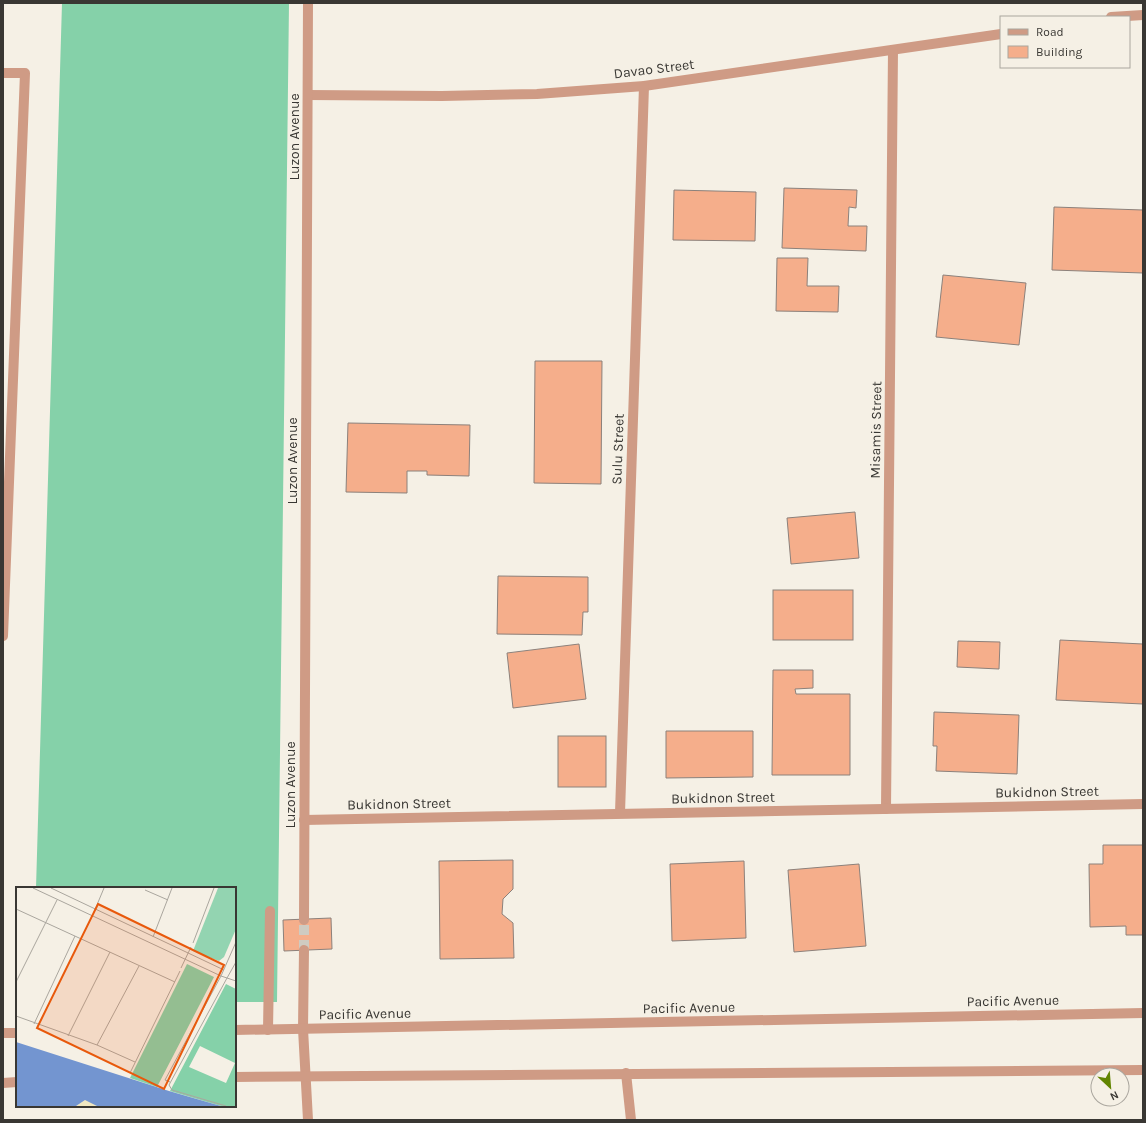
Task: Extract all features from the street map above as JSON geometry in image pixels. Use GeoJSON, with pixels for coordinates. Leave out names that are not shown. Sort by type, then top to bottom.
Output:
{"type":"FeatureCollection","features":[{"type":"Feature","properties":{"kind":"street","name":"Luzon Avenue"},"geometry":{"type":"LineString","coordinates":[[304,920],[308,3]]}},
{"type":"Feature","properties":{"kind":"street"},"geometry":{"type":"LineString","coordinates":[[1127,16],[1143,15]]}},
{"type":"Feature","properties":{"kind":"street","name":"Davao Street"},"geometry":{"type":"LineString","coordinates":[[308,95],[442,96],[537,94],[644,86],[1000,34]]}},
{"type":"Feature","properties":{"kind":"street","name":"Misamis Street"},"geometry":{"type":"LineString","coordinates":[[886,809],[893,50]]}},
{"type":"Feature","properties":{"kind":"street"},"geometry":{"type":"LineString","coordinates":[[3,73],[25,73],[3,636]]}},
{"type":"Feature","properties":{"kind":"street","name":"Sulu Street"},"geometry":{"type":"LineString","coordinates":[[620,813],[644,86]]}},
{"type":"Feature","properties":{"kind":"street","name":"Bukidnon Street"},"geometry":{"type":"LineString","coordinates":[[304,820],[1143,804]]}},
{"type":"Feature","properties":{"kind":"street"},"geometry":{"type":"LineString","coordinates":[[268,1030],[270,911]]}},
{"type":"Feature","properties":{"kind":"street"},"geometry":{"type":"LineString","coordinates":[[304,950],[304,1076],[308,1120]]}},
{"type":"Feature","properties":{"kind":"street","name":"Pacific Avenue"},"geometry":{"type":"LineString","coordinates":[[236,1030],[1143,1013]]}},
{"type":"Feature","properties":{"kind":"street"},"geometry":{"type":"LineString","coordinates":[[3,1033],[16,1033]]}},
{"type":"Feature","properties":{"kind":"street"},"geometry":{"type":"LineString","coordinates":[[236,1077],[1143,1070]]}},
{"type":"Feature","properties":{"kind":"street"},"geometry":{"type":"LineString","coordinates":[[626,1073],[631,1120]]}},
{"type":"Feature","properties":{"kind":"street"},"geometry":{"type":"LineString","coordinates":[[3,1083],[16,1082]]}},
{"type":"Feature","properties":{"kind":"green space"},"geometry":{"type":"Polygon","coordinates":[[[62,3],[289,3],[277,1002],[236,1002],[236,887],[36,887],[62,3]]]}},
{"type":"Feature","properties":{"kind":"building"},"geometry":{"type":"Polygon","coordinates":[[[784,188],[857,190],[856,208],[849,207],[848,226],[867,226],[866,251],[782,248],[784,188]]]}},
{"type":"Feature","properties":{"kind":"building"},"geometry":{"type":"Polygon","coordinates":[[[674,190],[756,192],[755,241],[673,240],[674,190]]]}},
{"type":"Feature","properties":{"kind":"building"},"geometry":{"type":"Polygon","coordinates":[[[1054,207],[1143,210],[1143,273],[1052,270],[1054,207]]]}},
{"type":"Feature","properties":{"kind":"building"},"geometry":{"type":"Polygon","coordinates":[[[777,258],[808,258],[807,286],[839,286],[838,312],[776,311],[777,258]]]}},
{"type":"Feature","properties":{"kind":"building"},"geometry":{"type":"Polygon","coordinates":[[[943,275],[1026,283],[1019,345],[936,337],[943,275]]]}},
{"type":"Feature","properties":{"kind":"building"},"geometry":{"type":"Polygon","coordinates":[[[535,361],[602,361],[601,484],[534,483],[535,361]]]}},
{"type":"Feature","properties":{"kind":"building"},"geometry":{"type":"Polygon","coordinates":[[[348,423],[470,425],[469,476],[427,475],[427,471],[407,471],[407,493],[346,492],[348,423]]]}},
{"type":"Feature","properties":{"kind":"building"},"geometry":{"type":"Polygon","coordinates":[[[855,512],[859,558],[791,564],[787,518],[855,512]]]}},
{"type":"Feature","properties":{"kind":"building"},"geometry":{"type":"Polygon","coordinates":[[[498,576],[588,577],[588,612],[583,612],[582,635],[497,634],[498,576]]]}},
{"type":"Feature","properties":{"kind":"building"},"geometry":{"type":"Polygon","coordinates":[[[773,590],[853,590],[853,640],[773,640],[773,590]]]}},
{"type":"Feature","properties":{"kind":"building"},"geometry":{"type":"Polygon","coordinates":[[[1060,640],[1143,644],[1143,704],[1056,700],[1060,640]]]}},
{"type":"Feature","properties":{"kind":"building"},"geometry":{"type":"Polygon","coordinates":[[[958,641],[1000,642],[999,669],[957,667],[958,641]]]}},
{"type":"Feature","properties":{"kind":"building"},"geometry":{"type":"Polygon","coordinates":[[[579,644],[586,699],[513,708],[507,653],[579,644]]]}},
{"type":"Feature","properties":{"kind":"building"},"geometry":{"type":"Polygon","coordinates":[[[773,670],[813,670],[813,688],[795,689],[796,694],[850,694],[850,775],[772,775],[773,670]]]}},
{"type":"Feature","properties":{"kind":"building"},"geometry":{"type":"Polygon","coordinates":[[[934,712],[1019,715],[1017,774],[936,771],[937,746],[933,746],[934,712]]]}},
{"type":"Feature","properties":{"kind":"building"},"geometry":{"type":"Polygon","coordinates":[[[666,731],[753,731],[753,777],[666,778],[666,731]]]}},
{"type":"Feature","properties":{"kind":"building"},"geometry":{"type":"Polygon","coordinates":[[[558,736],[606,736],[606,787],[558,787],[558,736]]]}},
{"type":"Feature","properties":{"kind":"building"},"geometry":{"type":"Polygon","coordinates":[[[1103,845],[1143,845],[1143,935],[1126,935],[1126,926],[1090,927],[1089,864],[1103,864],[1103,845]]]}},
{"type":"Feature","properties":{"kind":"building"},"geometry":{"type":"Polygon","coordinates":[[[513,860],[513,889],[503,899],[502,914],[513,923],[514,958],[440,959],[439,861],[513,860]]]}},
{"type":"Feature","properties":{"kind":"building"},"geometry":{"type":"Polygon","coordinates":[[[744,861],[746,938],[672,941],[670,864],[744,861]]]}},
{"type":"Feature","properties":{"kind":"building"},"geometry":{"type":"Polygon","coordinates":[[[859,864],[866,946],[794,952],[788,870],[859,864]]]}},
{"type":"Feature","properties":{"kind":"building"},"geometry":{"type":"Polygon","coordinates":[[[331,918],[332,949],[284,951],[283,920],[331,918]]]}},
{"type":"Feature","properties":{"kind":"tunnel"},"geometry":{"type":"LineString","coordinates":[[304,920],[304,950]]}}]}
